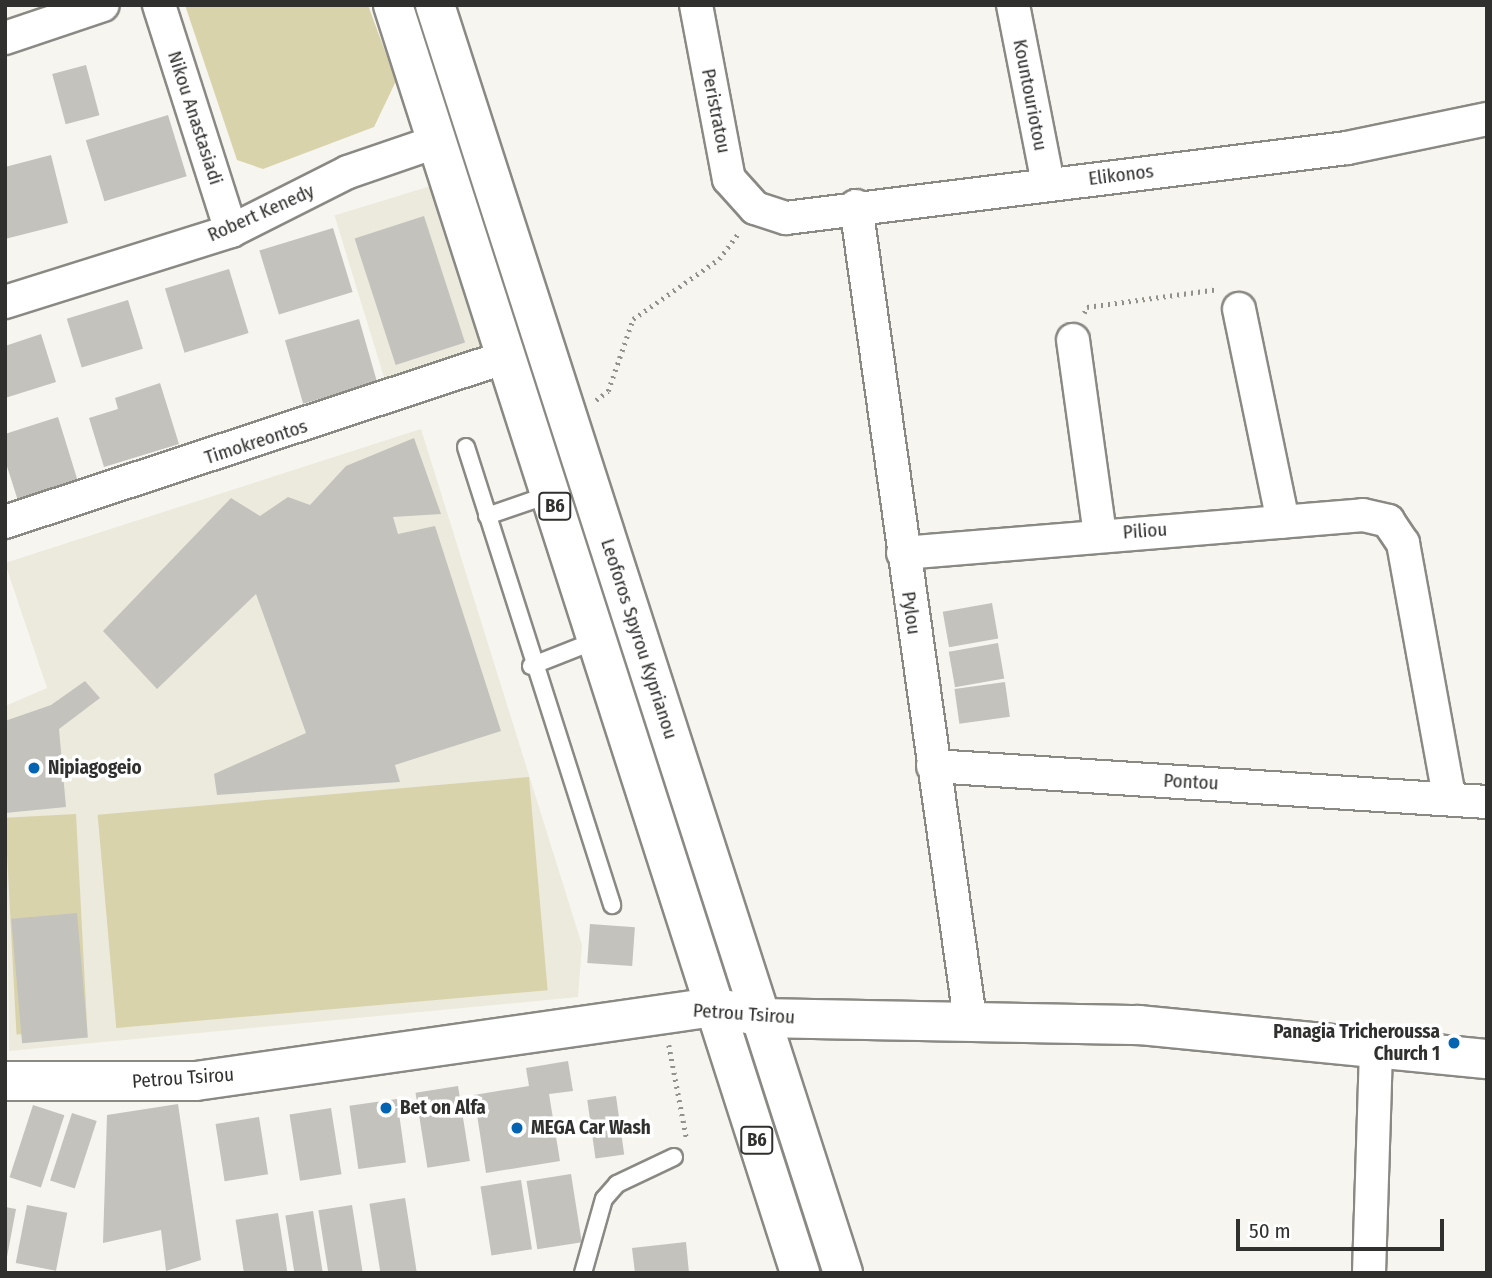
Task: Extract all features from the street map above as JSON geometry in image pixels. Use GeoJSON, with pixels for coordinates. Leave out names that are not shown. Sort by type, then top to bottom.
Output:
{"type":"FeatureCollection","features":[{"type":"Feature","properties":{"kind":"main road","name":"Leoforos Spyrou Kyprianou"},"geometry":{"type":"LineString","coordinates":[[393,5],[800,1273]]}},
{"type":"Feature","properties":{"kind":"main road","name":"Leoforos Spyrou Kyprianou"},"geometry":{"type":"LineString","coordinates":[[435,5],[766,1018],[843,1273]]}},
{"type":"Feature","properties":{"kind":"main road","name":"Petrou Tsirou"},"geometry":{"type":"LineString","coordinates":[[5,1081],[195,1081],[714,1007],[766,1018],[970,1018],[1376,1044],[1487,1059]]}},
{"type":"Feature","properties":{"kind":"street"},"geometry":{"type":"LineString","coordinates":[[5,38],[103,5]]}},
{"type":"Feature","properties":{"kind":"street","name":"Nikou Anastasiadi"},"geometry":{"type":"LineString","coordinates":[[159,5],[231,231]]}},
{"type":"Feature","properties":{"kind":"street","name":"Peristratou"},"geometry":{"type":"LineString","coordinates":[[696,5],[729,179],[755,208]]}},
{"type":"Feature","properties":{"kind":"street","name":"Kountouriotou"},"geometry":{"type":"LineString","coordinates":[[1013,5],[1048,184]]}},
{"type":"Feature","properties":{"kind":"street","name":"Elikonos"},"geometry":{"type":"LineString","coordinates":[[755,208],[786,218],[856,206],[1346,148],[1487,119]]}},
{"type":"Feature","properties":{"kind":"street","name":"Robert Kenedy"},"geometry":{"type":"LineString","coordinates":[[5,302],[231,231],[348,172],[435,142]]}},
{"type":"Feature","properties":{"kind":"street","name":"Pylou"},"geometry":{"type":"LineString","coordinates":[[856,206],[970,1018]]}},
{"type":"Feature","properties":{"kind":"street"},"geometry":{"type":"LineString","coordinates":[[1239,309],[1283,521]]}},
{"type":"Feature","properties":{"kind":"street"},"geometry":{"type":"LineString","coordinates":[[1073,340],[1100,535]]}},
{"type":"Feature","properties":{"kind":"street","name":"Timokreontos"},"geometry":{"type":"LineString","coordinates":[[5,522],[506,357]]}},
{"type":"Feature","properties":{"kind":"street","name":"Piliou"},"geometry":{"type":"LineString","coordinates":[[903,553],[1363,515],[1388,521],[1402,543],[1449,797]]}},
{"type":"Feature","properties":{"kind":"street","name":"Pontou"},"geometry":{"type":"LineString","coordinates":[[933,766],[1449,797],[1487,802]]}},
{"type":"Feature","properties":{"kind":"street"},"geometry":{"type":"LineString","coordinates":[[1369,1273],[1376,1044]]}},
{"type":"Feature","properties":{"kind":"lane"},"geometry":{"type":"LineString","coordinates":[[467,447],[531,666],[612,905]]}},
{"type":"Feature","properties":{"kind":"lane"},"geometry":{"type":"LineString","coordinates":[[487,516],[551,494]]}},
{"type":"Feature","properties":{"kind":"lane"},"geometry":{"type":"LineString","coordinates":[[531,666],[597,640]]}},
{"type":"Feature","properties":{"kind":"lane"},"geometry":{"type":"LineString","coordinates":[[583,1273],[604,1199],[617,1184],[674,1157]]}},
{"type":"Feature","properties":{"kind":"path"},"geometry":{"type":"LineString","coordinates":[[587,406],[608,391],[633,319],[719,259],[755,208]]}},
{"type":"Feature","properties":{"kind":"path"},"geometry":{"type":"LineString","coordinates":[[1073,340],[1087,307],[1217,286],[1239,309]]}},
{"type":"Feature","properties":{"kind":"path"},"geometry":{"type":"LineString","coordinates":[[667,1034],[687,1143],[674,1157]]}},
{"type":"Feature","properties":{"kind":"shaded area"},"geometry":{"type":"Polygon","coordinates":[[[185,5],[368,5],[396,81],[374,127],[263,169],[237,160],[185,5]]]}},
{"type":"Feature","properties":{"kind":"shaded area"},"geometry":{"type":"Polygon","coordinates":[[[434,185],[489,365],[390,395],[335,215],[434,185]]]}},
{"type":"Feature","properties":{"kind":"shaded area"},"geometry":{"type":"Polygon","coordinates":[[[421,429],[582,945],[578,997],[9,1051],[5,706],[47,688],[5,563],[421,429]]]}},
{"type":"Feature","properties":{"kind":"shaded area"},"geometry":{"type":"Polygon","coordinates":[[[529,777],[548,990],[116,1028],[98,815],[529,777]]]}},
{"type":"Feature","properties":{"kind":"shaded area"},"geometry":{"type":"Polygon","coordinates":[[[76,814],[87,1031],[16,1034],[5,818],[76,814]]]}},
{"type":"Feature","properties":{"kind":"building"},"geometry":{"type":"Polygon","coordinates":[[[86,65],[99,115],[66,124],[52,74],[86,65]]]}},
{"type":"Feature","properties":{"kind":"building"},"geometry":{"type":"Polygon","coordinates":[[[168,115],[187,176],[104,201],[86,140],[168,115]]]}},
{"type":"Feature","properties":{"kind":"building"},"geometry":{"type":"Polygon","coordinates":[[[51,155],[68,223],[5,239],[5,167],[51,155]]]}},
{"type":"Feature","properties":{"kind":"building"},"geometry":{"type":"Polygon","coordinates":[[[424,216],[465,342],[396,365],[355,239],[424,216]]]}},
{"type":"Feature","properties":{"kind":"building"},"geometry":{"type":"Polygon","coordinates":[[[333,228],[353,292],[279,315],[259,251],[333,228]]]}},
{"type":"Feature","properties":{"kind":"building"},"geometry":{"type":"Polygon","coordinates":[[[229,269],[249,333],[185,353],[165,289],[229,269]]]}},
{"type":"Feature","properties":{"kind":"building"},"geometry":{"type":"Polygon","coordinates":[[[128,300],[143,349],[82,367],[67,319],[128,300]]]}},
{"type":"Feature","properties":{"kind":"building"},"geometry":{"type":"Polygon","coordinates":[[[359,319],[377,382],[303,404],[285,340],[359,319]]]}},
{"type":"Feature","properties":{"kind":"building"},"geometry":{"type":"Polygon","coordinates":[[[41,334],[56,382],[5,398],[5,346],[41,334]]]}},
{"type":"Feature","properties":{"kind":"building"},"geometry":{"type":"Polygon","coordinates":[[[160,383],[179,444],[104,467],[89,418],[118,409],[115,398],[160,383]]]}},
{"type":"Feature","properties":{"kind":"building"},"geometry":{"type":"Polygon","coordinates":[[[58,417],[79,485],[19,504],[5,460],[5,434],[58,417]]]}},
{"type":"Feature","properties":{"kind":"building"},"geometry":{"type":"Polygon","coordinates":[[[414,438],[441,514],[393,517],[398,534],[435,526],[501,731],[395,765],[400,782],[217,795],[214,774],[306,733],[256,594],[157,689],[103,631],[231,498],[260,516],[288,497],[310,505],[346,466],[414,438]]]}},
{"type":"Feature","properties":{"kind":"building"},"geometry":{"type":"Polygon","coordinates":[[[992,603],[998,638],[949,647],[943,612],[992,603]]]}},
{"type":"Feature","properties":{"kind":"building"},"geometry":{"type":"Polygon","coordinates":[[[998,643],[1004,678],[955,687],[949,652],[998,643]]]}},
{"type":"Feature","properties":{"kind":"building","name":"Nipiagogeio"},"geometry":{"type":"Polygon","coordinates":[[[85,681],[100,698],[59,729],[66,807],[5,813],[5,721],[51,705],[85,681]]]}},
{"type":"Feature","properties":{"kind":"building"},"geometry":{"type":"Polygon","coordinates":[[[1005,682],[1010,717],[959,724],[954,689],[1005,682]]]}},
{"type":"Feature","properties":{"kind":"building"},"geometry":{"type":"Polygon","coordinates":[[[77,913],[88,1038],[22,1043],[11,919],[77,913]]]}},
{"type":"Feature","properties":{"kind":"building"},"geometry":{"type":"Polygon","coordinates":[[[590,924],[635,927],[632,966],[587,963],[590,924]]]}},
{"type":"Feature","properties":{"kind":"building","name":"MEGA Car Wash"},"geometry":{"type":"Polygon","coordinates":[[[568,1061],[573,1091],[549,1094],[560,1161],[486,1173],[474,1095],[529,1086],[526,1068],[568,1061]]]}},
{"type":"Feature","properties":{"kind":"building"},"geometry":{"type":"Polygon","coordinates":[[[458,1086],[470,1161],[427,1168],[416,1093],[458,1086]]]}},
{"type":"Feature","properties":{"kind":"building"},"geometry":{"type":"Polygon","coordinates":[[[616,1096],[624,1154],[595,1158],[587,1100],[616,1096]]]}},
{"type":"Feature","properties":{"kind":"building"},"geometry":{"type":"Polygon","coordinates":[[[397,1099],[406,1162],[358,1169],[349,1106],[397,1099]]]}},
{"type":"Feature","properties":{"kind":"building"},"geometry":{"type":"Polygon","coordinates":[[[178,1104],[201,1260],[166,1271],[161,1230],[103,1243],[107,1115],[178,1104]]]}},
{"type":"Feature","properties":{"kind":"building"},"geometry":{"type":"Polygon","coordinates":[[[33,1105],[64,1115],[41,1187],[10,1177],[33,1105]]]}},
{"type":"Feature","properties":{"kind":"building"},"geometry":{"type":"Polygon","coordinates":[[[331,1108],[341,1174],[300,1181],[290,1115],[331,1108]]]}},
{"type":"Feature","properties":{"kind":"building"},"geometry":{"type":"Polygon","coordinates":[[[72,1113],[97,1121],[75,1189],[50,1181],[72,1113]]]}},
{"type":"Feature","properties":{"kind":"building"},"geometry":{"type":"Polygon","coordinates":[[[259,1117],[268,1174],[225,1181],[216,1124],[259,1117]]]}},
{"type":"Feature","properties":{"kind":"building"},"geometry":{"type":"Polygon","coordinates":[[[571,1174],[582,1242],[537,1249],[527,1181],[571,1174]]]}},
{"type":"Feature","properties":{"kind":"building"},"geometry":{"type":"Polygon","coordinates":[[[521,1180],[532,1249],[491,1256],[481,1186],[521,1180]]]}},
{"type":"Feature","properties":{"kind":"building"},"geometry":{"type":"Polygon","coordinates":[[[405,1198],[417,1272],[380,1273],[369,1204],[405,1198]]]}},
{"type":"Feature","properties":{"kind":"building"},"geometry":{"type":"Polygon","coordinates":[[[27,1205],[67,1213],[56,1271],[16,1263],[27,1205]]]}},
{"type":"Feature","properties":{"kind":"building"},"geometry":{"type":"Polygon","coordinates":[[[352,1205],[363,1273],[328,1273],[318,1210],[352,1205]]]}},
{"type":"Feature","properties":{"kind":"building"},"geometry":{"type":"Polygon","coordinates":[[[5,1207],[16,1209],[7,1257],[5,1257],[5,1207]]]}},
{"type":"Feature","properties":{"kind":"building"},"geometry":{"type":"Polygon","coordinates":[[[313,1211],[323,1273],[294,1273],[285,1215],[313,1211]]]}},
{"type":"Feature","properties":{"kind":"building"},"geometry":{"type":"Polygon","coordinates":[[[278,1213],[288,1273],[244,1273],[236,1220],[278,1213]]]}},
{"type":"Feature","properties":{"kind":"building"},"geometry":{"type":"Polygon","coordinates":[[[686,1242],[689,1273],[635,1273],[632,1248],[686,1242]]]}},
{"type":"Feature","properties":{"kind":"place","name":"Nipiagogeio"},"geometry":{"type":"Point","coordinates":[34,768]}},
{"type":"Feature","properties":{"kind":"place","name":"Panagia Tricheroussa Church 1"},"geometry":{"type":"Point","coordinates":[1454,1043]}},
{"type":"Feature","properties":{"kind":"place","name":"Bet on Alfa"},"geometry":{"type":"Point","coordinates":[386,1108]}},
{"type":"Feature","properties":{"kind":"place","name":"MEGA Car Wash"},"geometry":{"type":"Point","coordinates":[517,1128]}}]}
